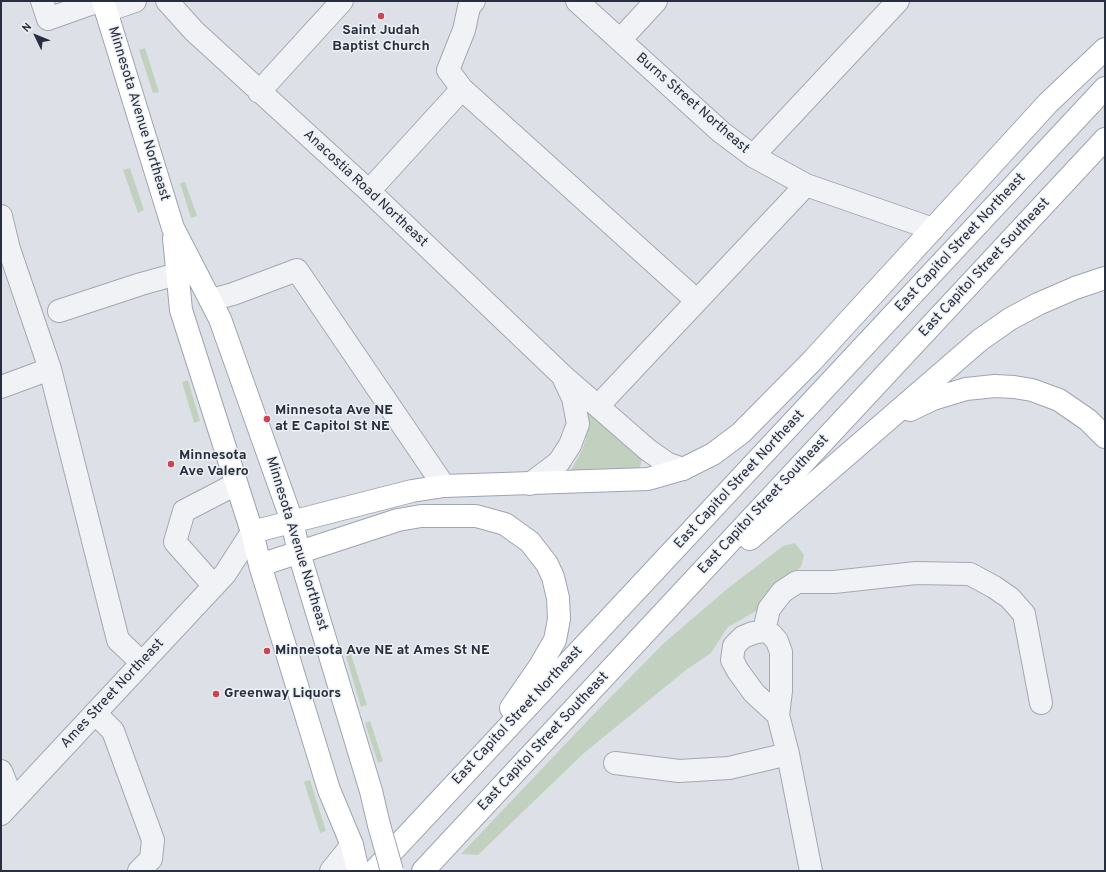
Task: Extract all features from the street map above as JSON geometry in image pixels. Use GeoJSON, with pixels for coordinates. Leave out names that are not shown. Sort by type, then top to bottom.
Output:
{"type":"FeatureCollection","features":[{"type":"Feature","properties":{"kind":"main road","name":"Minnesota Avenue Northeast"},"geometry":{"type":"LineString","coordinates":[[102,4],[173,228],[220,319],[292,521],[299,553],[371,791],[392,871]]}},
{"type":"Feature","properties":{"kind":"main road","name":"East Capitol Street Northeast"},"geometry":{"type":"LineString","coordinates":[[292,521],[387,496],[444,486],[648,479],[683,469],[713,454],[741,434],[812,361],[1048,103],[1105,49]]}},
{"type":"Feature","properties":{"kind":"main road","name":"East Capitol Street Northeast"},"geometry":{"type":"LineString","coordinates":[[374,871],[1105,88]]}},
{"type":"Feature","properties":{"kind":"main road","name":"East Capitol Street Southeast"},"geometry":{"type":"LineString","coordinates":[[423,871],[1105,139]]}},
{"type":"Feature","properties":{"kind":"main road","name":"Minnesota Avenue Northeast"},"geometry":{"type":"LineString","coordinates":[[173,228],[181,310],[252,532],[260,565],[329,790],[355,857]]}},
{"type":"Feature","properties":{"kind":"main road"},"geometry":{"type":"LineString","coordinates":[[642,636],[763,527],[966,351],[995,329],[1050,298],[1105,278]]}},
{"type":"Feature","properties":{"kind":"main road"},"geometry":{"type":"LineString","coordinates":[[867,438],[892,420],[928,401],[966,389],[995,386],[1028,389],[1055,398],[1079,413],[1105,437]]}},
{"type":"Feature","properties":{"kind":"main road"},"geometry":{"type":"LineString","coordinates":[[260,565],[398,520],[421,516],[476,516],[491,519],[518,532],[530,542],[548,564],[558,598],[559,619],[555,640],[540,666],[486,743],[422,820]]}},
{"type":"Feature","properties":{"kind":"main road"},"geometry":{"type":"LineString","coordinates":[[252,532],[292,521]]}},
{"type":"Feature","properties":{"kind":"street"},"geometry":{"type":"LineString","coordinates":[[42,1],[48,19],[102,4],[135,1]]}},
{"type":"Feature","properties":{"kind":"street","name":"Anacostia Road Northeast"},"geometry":{"type":"LineString","coordinates":[[167,1],[194,30],[259,92],[369,191],[563,376],[648,450],[668,464],[683,469]]}},
{"type":"Feature","properties":{"kind":"street"},"geometry":{"type":"LineString","coordinates":[[259,92],[342,1]]}},
{"type":"Feature","properties":{"kind":"street"},"geometry":{"type":"LineString","coordinates":[[474,1],[469,7],[464,30],[448,70],[462,89],[697,301]]}},
{"type":"Feature","properties":{"kind":"street","name":"Burns Street Northeast"},"geometry":{"type":"LineString","coordinates":[[577,1],[721,132],[752,156],[806,185],[933,229]]}},
{"type":"Feature","properties":{"kind":"street"},"geometry":{"type":"LineString","coordinates":[[620,40],[656,1]]}},
{"type":"Feature","properties":{"kind":"street"},"geometry":{"type":"LineString","coordinates":[[752,156],[898,1]]}},
{"type":"Feature","properties":{"kind":"street"},"geometry":{"type":"LineString","coordinates":[[369,191],[462,89]]}},
{"type":"Feature","properties":{"kind":"street"},"geometry":{"type":"LineString","coordinates":[[598,406],[806,185]]}},
{"type":"Feature","properties":{"kind":"street"},"geometry":{"type":"LineString","coordinates":[[1,216],[9,249],[50,369],[118,640],[142,663]]}},
{"type":"Feature","properties":{"kind":"street"},"geometry":{"type":"LineString","coordinates":[[211,300],[233,294],[297,270],[444,486]]}},
{"type":"Feature","properties":{"kind":"street"},"geometry":{"type":"LineString","coordinates":[[59,311],[140,284],[177,274]]}},
{"type":"Feature","properties":{"kind":"street"},"geometry":{"type":"LineString","coordinates":[[1,387],[50,369]]}},
{"type":"Feature","properties":{"kind":"street","name":"Anacostia Road Northeast"},"geometry":{"type":"LineString","coordinates":[[530,484],[559,462],[570,445],[578,424],[573,398],[563,376]]}},
{"type":"Feature","properties":{"kind":"street"},"geometry":{"type":"LineString","coordinates":[[236,484],[184,512],[175,542],[219,580],[260,565]]}},
{"type":"Feature","properties":{"kind":"street","name":"Ames Street Northeast"},"geometry":{"type":"LineString","coordinates":[[7,807],[219,580],[252,532]]}},
{"type":"Feature","properties":{"kind":"street"},"geometry":{"type":"LineString","coordinates":[[764,632],[769,610],[782,592],[797,582],[834,582],[916,573],[970,574],[1010,598],[1024,614],[1041,703]]}},
{"type":"Feature","properties":{"kind":"street"},"geometry":{"type":"LineString","coordinates":[[778,715],[754,692],[738,671],[732,660],[734,646],[743,637],[753,633],[764,632],[771,634],[777,640],[781,652],[781,691],[778,715],[788,754],[811,871]]}},
{"type":"Feature","properties":{"kind":"street"},"geometry":{"type":"LineString","coordinates":[[95,713],[114,731],[153,840],[151,859],[139,871]]}},
{"type":"Feature","properties":{"kind":"street"},"geometry":{"type":"LineString","coordinates":[[615,763],[679,771],[729,768],[788,754]]}},
{"type":"Feature","properties":{"kind":"street"},"geometry":{"type":"LineString","coordinates":[[1,771],[7,807]]}},
{"type":"Feature","properties":{"kind":"street"},"geometry":{"type":"LineString","coordinates":[[331,871],[355,857]]}},
{"type":"Feature","properties":{"kind":"green space"},"geometry":{"type":"Polygon","coordinates":[[[145,48],[159,92],[153,93],[139,50],[145,48]]]}},
{"type":"Feature","properties":{"kind":"green space"},"geometry":{"type":"Polygon","coordinates":[[[130,168],[144,210],[138,213],[123,170],[130,168]]]}},
{"type":"Feature","properties":{"kind":"green space"},"geometry":{"type":"Polygon","coordinates":[[[185,182],[197,216],[191,218],[180,183],[185,182]]]}},
{"type":"Feature","properties":{"kind":"green space"},"geometry":{"type":"Polygon","coordinates":[[[188,380],[200,421],[194,423],[182,382],[188,380]]]}},
{"type":"Feature","properties":{"kind":"green space"},"geometry":{"type":"Polygon","coordinates":[[[584,406],[643,457],[640,467],[636,469],[571,470],[582,450],[586,438],[584,406]]]}},
{"type":"Feature","properties":{"kind":"green space"},"geometry":{"type":"Polygon","coordinates":[[[795,543],[804,555],[801,567],[784,579],[758,610],[728,627],[711,653],[686,670],[584,753],[478,855],[461,854],[592,716],[664,643],[727,589],[783,546],[795,543]]]}},
{"type":"Feature","properties":{"kind":"green space"},"geometry":{"type":"Polygon","coordinates":[[[351,654],[367,705],[361,707],[346,656],[351,654]]]}},
{"type":"Feature","properties":{"kind":"green space"},"geometry":{"type":"Polygon","coordinates":[[[370,721],[383,761],[378,763],[365,723],[370,721]]]}},
{"type":"Feature","properties":{"kind":"green space"},"geometry":{"type":"Polygon","coordinates":[[[310,780],[326,831],[320,833],[304,782],[310,780]]]}},
{"type":"Feature","properties":{"kind":"place","name":"Saint Judah Baptist Church"},"geometry":{"type":"Point","coordinates":[381,16]}},
{"type":"Feature","properties":{"kind":"place","name":"Minnesota Ave NE at E Capitol St NE"},"geometry":{"type":"Point","coordinates":[267,419]}},
{"type":"Feature","properties":{"kind":"place","name":"Minnesota Ave Valero"},"geometry":{"type":"Point","coordinates":[171,464]}},
{"type":"Feature","properties":{"kind":"place","name":"Minnesota Ave NE at Ames St NE"},"geometry":{"type":"Point","coordinates":[267,651]}},
{"type":"Feature","properties":{"kind":"place","name":"Greenway Liquors"},"geometry":{"type":"Point","coordinates":[216,694]}}]}
